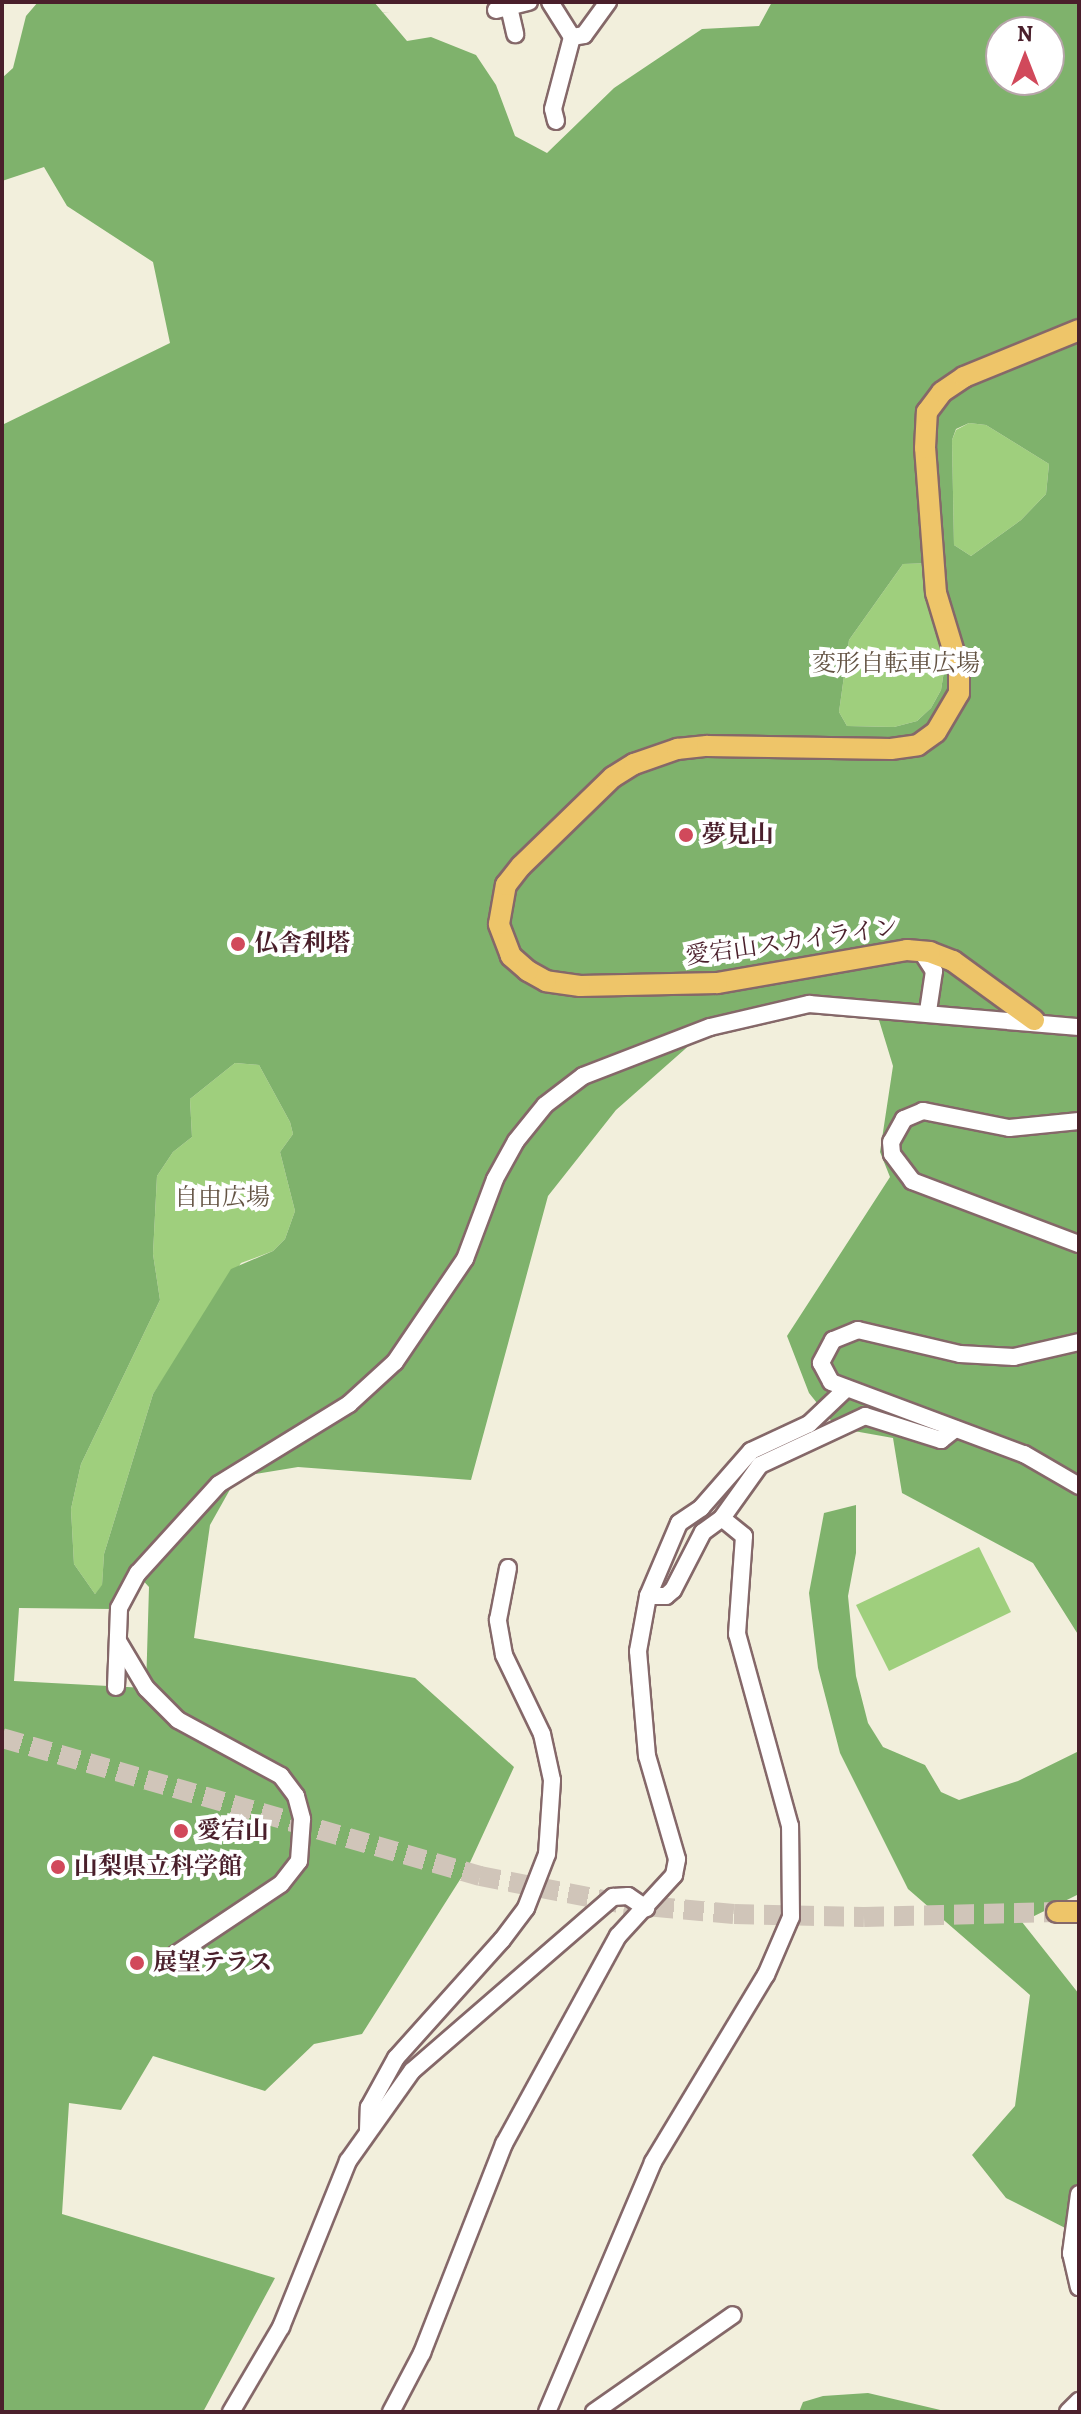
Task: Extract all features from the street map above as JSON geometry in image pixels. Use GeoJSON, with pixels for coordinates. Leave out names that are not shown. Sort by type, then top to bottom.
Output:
{"type":"FeatureCollection","features":[{"type":"Feature","properties":{"kind":"main road","name":"愛宕山スカイライン"},"geometry":{"type":"LineString","coordinates":[[1034,1020],[953,961],[921,951],[907,950],[717,983],[580,986],[546,981],[511,956],[499,924],[500,904],[506,885],[521,866],[606,784],[657,755],[707,746],[891,749],[918,745],[936,732],[959,693],[959,669],[936,593],[925,448],[927,412],[942,392],[964,377],[1079,330]]}},
{"type":"Feature","properties":{"kind":"main road"},"geometry":{"type":"LineString","coordinates":[[1057,1912],[1079,1912]]}},
{"type":"Feature","properties":{"kind":"street"},"geometry":{"type":"LineString","coordinates":[[515,34],[502,8],[529,2]]}},
{"type":"Feature","properties":{"kind":"street"},"geometry":{"type":"LineString","coordinates":[[550,2],[572,37],[553,109],[556,121]]}},
{"type":"Feature","properties":{"kind":"street"},"geometry":{"type":"LineString","coordinates":[[572,37],[584,35],[608,2]]}},
{"type":"Feature","properties":{"kind":"street"},"geometry":{"type":"LineString","coordinates":[[921,951],[934,971],[928,1011]]}},
{"type":"Feature","properties":{"kind":"street"},"geometry":{"type":"LineString","coordinates":[[116,1687],[119,1608],[138,1573],[181,1522],[219,1484],[349,1404],[395,1362],[465,1259],[495,1179],[516,1141],[545,1105],[583,1076],[710,1027],[809,1004],[1034,1020]]}},
{"type":"Feature","properties":{"kind":"street","name":"愛宕山スカイライン"},"geometry":{"type":"LineString","coordinates":[[1034,1020],[1079,1027]]}},
{"type":"Feature","properties":{"kind":"street"},"geometry":{"type":"LineString","coordinates":[[1079,1121],[1009,1128],[923,1111],[904,1119],[891,1142],[900,1170],[912,1181],[1079,1244]]}},
{"type":"Feature","properties":{"kind":"street"},"geometry":{"type":"LineString","coordinates":[[1079,1342],[1014,1357],[960,1354],[858,1330],[842,1333],[821,1363],[831,1382],[1024,1454],[1079,1486]]}},
{"type":"Feature","properties":{"kind":"street"},"geometry":{"type":"LineString","coordinates":[[391,2412],[422,2353],[504,2144],[618,1936],[674,1875],[677,1859],[647,1756],[638,1651],[648,1596],[679,1523],[701,1508],[751,1451],[809,1424],[847,1388]]}},
{"type":"Feature","properties":{"kind":"street"},"geometry":{"type":"LineString","coordinates":[[648,1596],[666,1596],[673,1590],[703,1532],[722,1518],[760,1465],[865,1416],[941,1440],[955,1429]]}},
{"type":"Feature","properties":{"kind":"street"},"geometry":{"type":"LineString","coordinates":[[547,2412],[653,2162],[766,1975],[791,1917],[790,1826],[737,1634],[744,1536],[722,1518]]}},
{"type":"Feature","properties":{"kind":"street"},"geometry":{"type":"LineString","coordinates":[[368,2130],[369,2107],[396,2058],[502,1940],[526,1908],[547,1854],[552,1780],[542,1734],[504,1655],[498,1620],[508,1568]]}},
{"type":"Feature","properties":{"kind":"street"},"geometry":{"type":"LineString","coordinates":[[118,1641],[146,1688],[178,1720],[281,1776],[296,1796],[302,1819],[299,1861],[281,1884],[175,1955]]}},
{"type":"Feature","properties":{"kind":"street"},"geometry":{"type":"LineString","coordinates":[[231,2412],[281,2327],[341,2176],[368,2130],[429,2054],[613,1897],[628,1896],[646,1908]]}},
{"type":"Feature","properties":{"kind":"street"},"geometry":{"type":"LineString","coordinates":[[1079,2194],[1071,2253],[1079,2287]]}},
{"type":"Feature","properties":{"kind":"street"},"geometry":{"type":"LineString","coordinates":[[594,2412],[733,2315]]}},
{"type":"Feature","properties":{"kind":"street"},"geometry":{"type":"LineString","coordinates":[[1068,2412],[1079,2401]]}},
{"type":"Feature","properties":{"kind":"green space"},"geometry":{"type":"Polygon","coordinates":[[[38,2],[374,2],[407,41],[431,37],[476,55],[496,85],[515,136],[547,153],[614,88],[702,29],[759,26],[772,2],[1079,2],[1079,1636],[1033,1563],[902,1493],[893,1438],[837,1428],[809,1393],[787,1336],[890,1177],[880,1152],[893,1066],[875,1007],[809,1004],[710,1027],[616,1110],[548,1196],[471,1480],[298,1467],[237,1477],[210,1525],[194,1638],[415,1678],[514,1767],[468,1867],[362,2034],[314,2044],[265,2091],[153,2056],[121,2110],[69,2103],[62,2214],[275,2278],[203,2412],[2,2412],[2,425],[170,343],[153,262],[67,206],[44,167],[2,181],[2,78],[13,68],[26,16],[38,2]],[[969,423],[956,429],[952,440],[954,545],[971,556],[1021,520],[1046,494],[1049,464],[986,425],[969,423]],[[934,563],[903,564],[849,640],[839,712],[847,726],[894,727],[917,721],[931,708],[941,690],[950,633],[934,563]],[[235,1063],[190,1099],[192,1137],[173,1152],[157,1176],[153,1254],[160,1300],[81,1464],[71,1509],[74,1564],[95,1594],[102,1585],[104,1554],[153,1394],[231,1269],[273,1251],[285,1239],[295,1211],[280,1152],[293,1134],[290,1122],[259,1065],[235,1063]],[[137,1574],[113,1609],[19,1608],[14,1681],[146,1688],[149,1587],[137,1574]]]}},
{"type":"Feature","properties":{"kind":"green space"},"geometry":{"type":"Polygon","coordinates":[[[969,423],[986,425],[1049,464],[1046,494],[1021,520],[971,556],[954,545],[952,440],[956,430],[969,423]]]}},
{"type":"Feature","properties":{"kind":"green space","name":"変形自転車広場"},"geometry":{"type":"Polygon","coordinates":[[[934,563],[950,633],[941,690],[931,708],[917,721],[894,727],[847,726],[839,712],[849,640],[903,564],[934,563]]]}},
{"type":"Feature","properties":{"kind":"green space","name":"自由広場"},"geometry":{"type":"Polygon","coordinates":[[[235,1063],[259,1065],[290,1122],[293,1134],[280,1152],[295,1211],[285,1239],[273,1251],[241,1263],[153,1394],[104,1554],[102,1586],[95,1594],[74,1564],[71,1509],[81,1464],[160,1300],[153,1254],[157,1176],[173,1152],[192,1137],[190,1099],[235,1063]]]}},
{"type":"Feature","properties":{"kind":"green space"},"geometry":{"type":"Polygon","coordinates":[[[856,1505],[856,1553],[848,1596],[856,1676],[868,1723],[883,1747],[925,1765],[941,1792],[959,1800],[1018,1781],[1079,1751],[1079,1894],[1022,1922],[1079,1994],[1079,2235],[1006,2198],[972,2155],[1015,2106],[1030,1995],[908,1889],[840,1753],[818,1668],[809,1593],[824,1513],[856,1505]]]}},
{"type":"Feature","properties":{"kind":"green space"},"geometry":{"type":"Polygon","coordinates":[[[979,1547],[1011,1612],[889,1671],[856,1605],[979,1547]]]}},
{"type":"Feature","properties":{"kind":"green space"},"geometry":{"type":"Polygon","coordinates":[[[868,2393],[949,2412],[799,2412],[803,2402],[823,2396],[868,2393]]]}},
{"type":"Feature","properties":{"kind":"tunnel"},"geometry":{"type":"LineString","coordinates":[[2,1738],[480,1876],[624,1904],[734,1914],[864,1917],[1057,1912]]}},
{"type":"Feature","properties":{"kind":"place","name":"夢見山"},"geometry":{"type":"Point","coordinates":[686,835]}},
{"type":"Feature","properties":{"kind":"place","name":"仏舎利塔"},"geometry":{"type":"Point","coordinates":[238,944]}},
{"type":"Feature","properties":{"kind":"place","name":"愛宕山"},"geometry":{"type":"Point","coordinates":[181,1831]}},
{"type":"Feature","properties":{"kind":"place","name":"山梨県立科学館"},"geometry":{"type":"Point","coordinates":[58,1867]}},
{"type":"Feature","properties":{"kind":"place","name":"展望テラス"},"geometry":{"type":"Point","coordinates":[137,1963]}}]}
